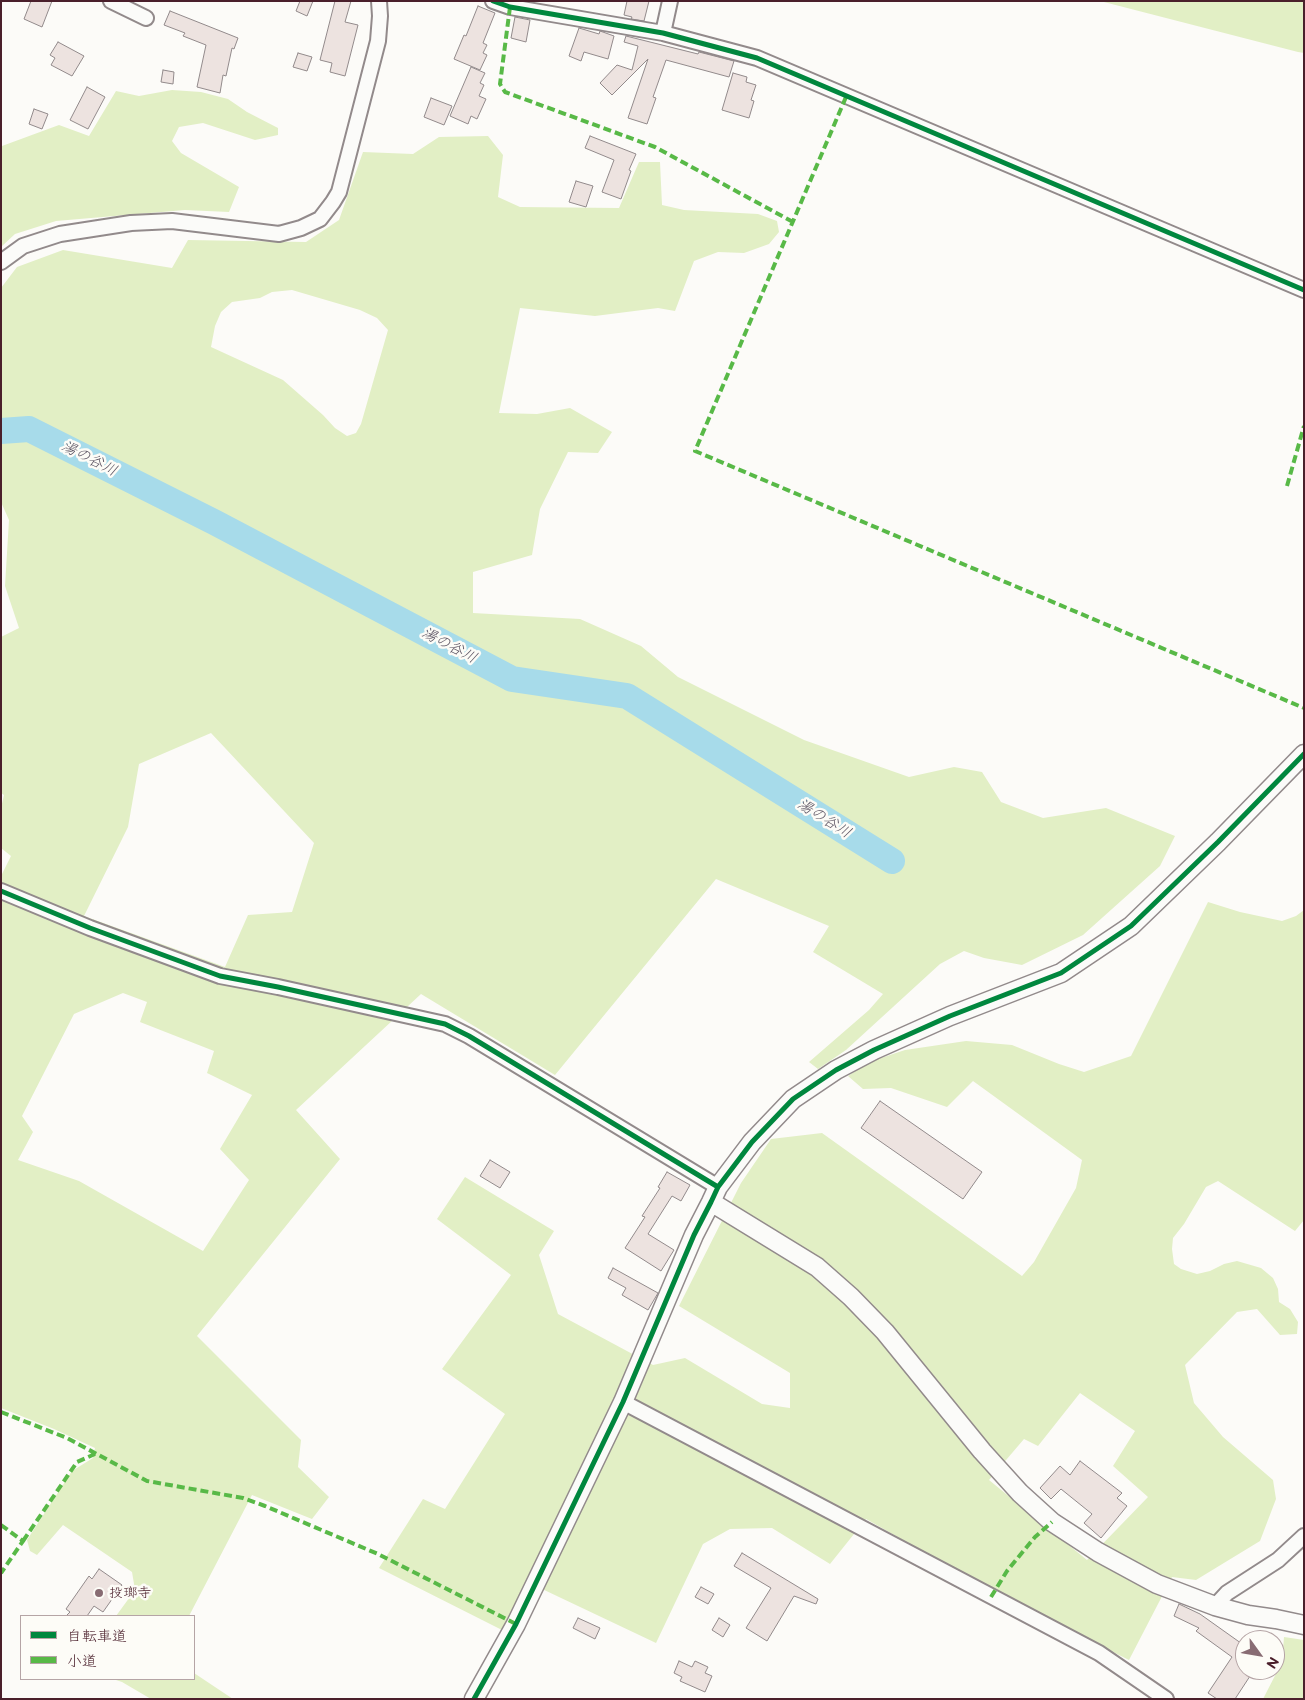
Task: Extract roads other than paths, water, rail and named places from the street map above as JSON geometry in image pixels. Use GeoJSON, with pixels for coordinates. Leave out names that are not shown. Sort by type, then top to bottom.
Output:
{"type":"FeatureCollection","features":[{"type":"Feature","properties":{"kind":"street"},"geometry":{"type":"LineString","coordinates":[[111,1],[146,18]]}},
{"type":"Feature","properties":{"kind":"street"},"geometry":{"type":"LineString","coordinates":[[1,262],[23,246],[60,234],[131,223],[172,221],[279,234],[301,228],[320,219],[339,192],[378,41],[379,1]]}},
{"type":"Feature","properties":{"kind":"street"},"geometry":{"type":"LineString","coordinates":[[493,1],[510,7],[663,33],[756,58],[1304,290]]}},
{"type":"Feature","properties":{"kind":"street"},"geometry":{"type":"LineString","coordinates":[[663,33],[670,1]]}},
{"type":"Feature","properties":{"kind":"street"},"geometry":{"type":"LineString","coordinates":[[474,1699],[516,1624],[623,1402],[694,1235],[715,1194],[752,1142],[793,1099],[836,1070],[874,1050],[950,1016],[1061,973],[1131,926],[1218,842],[1304,754]]}},
{"type":"Feature","properties":{"kind":"street"},"geometry":{"type":"LineString","coordinates":[[1,891],[90,928],[220,976],[445,1024],[469,1036],[715,1194],[817,1267],[851,1297],[885,1332],[982,1450],[1020,1493],[1052,1522],[1098,1552],[1157,1584],[1215,1606],[1248,1615],[1304,1625]]}},
{"type":"Feature","properties":{"kind":"street"},"geometry":{"type":"LineString","coordinates":[[623,1402],[1099,1653],[1166,1699]]}},
{"type":"Feature","properties":{"kind":"street"},"geometry":{"type":"LineString","coordinates":[[1215,1606],[1227,1593],[1278,1560],[1304,1536]]}},
{"type":"Feature","properties":{"kind":"waterway","name":"湯の谷川"},"geometry":{"type":"LineString","coordinates":[[1,431],[29,429],[214,522],[512,679],[627,696],[892,861]]}},
{"type":"Feature","properties":{"kind":"place","name":"投瑯寺"},"geometry":{"type":"Point","coordinates":[99,1593]}}]}
